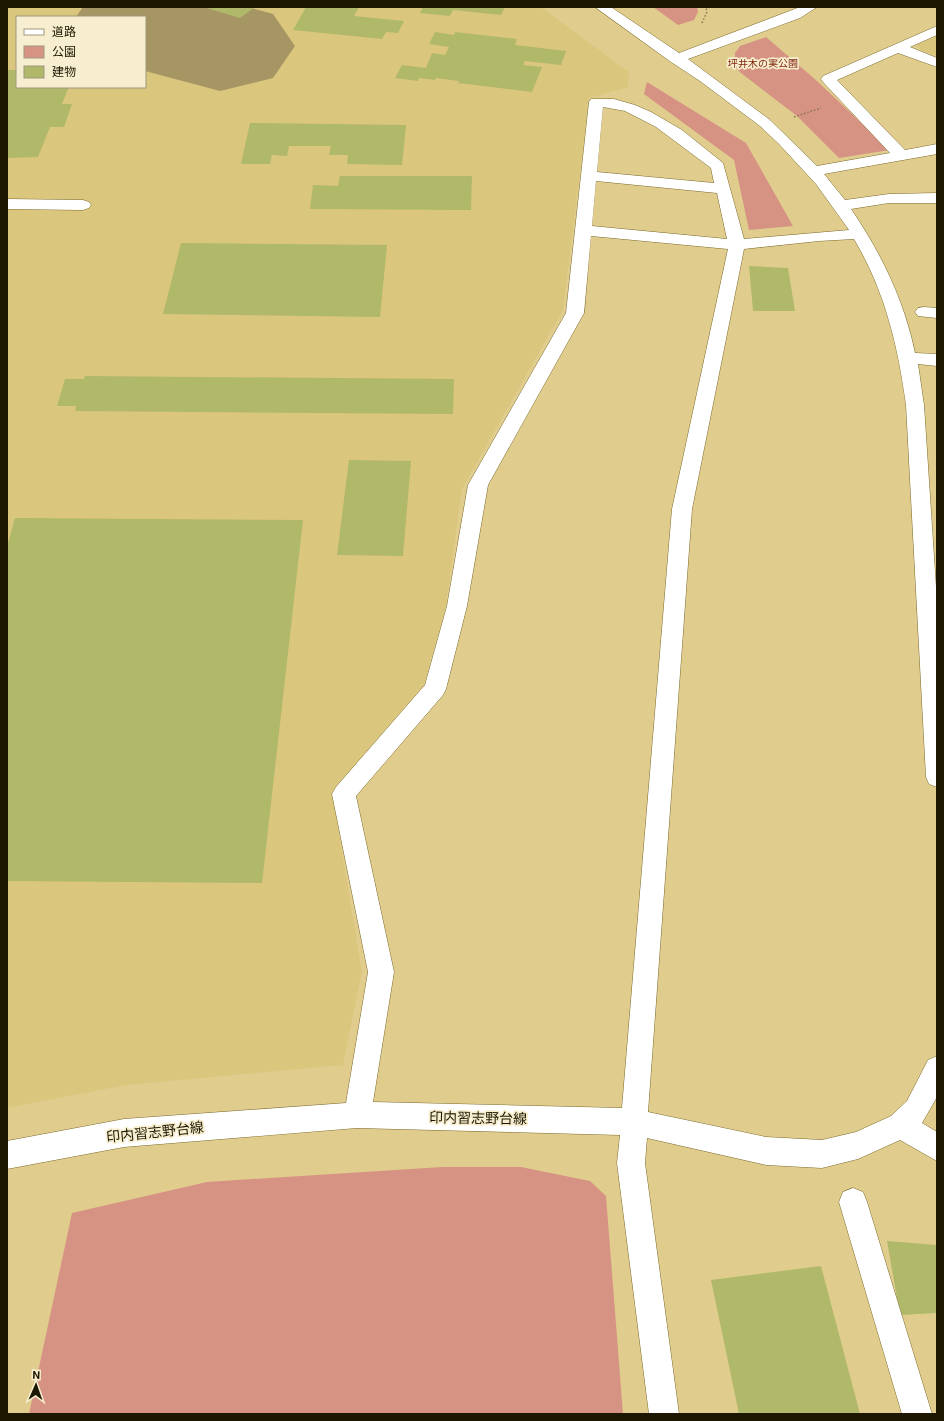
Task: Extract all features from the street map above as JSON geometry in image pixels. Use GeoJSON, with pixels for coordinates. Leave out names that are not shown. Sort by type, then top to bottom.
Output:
{"type":"FeatureCollection","features":[{"type":"Feature","properties":{"kind":"street"},"geometry":{"type":"LineString","coordinates":[[602,7],[766,124],[813,171],[841,206],[859,234],[876,264],[892,299],[909,358],[930,536],[937,777]]}},
{"type":"Feature","properties":{"kind":"street"},"geometry":{"type":"LineString","coordinates":[[780,7],[795,15]]}},
{"type":"Feature","properties":{"kind":"street"},"geometry":{"type":"LineString","coordinates":[[676,59],[795,15],[810,7]]}},
{"type":"Feature","properties":{"kind":"street"},"geometry":{"type":"LineString","coordinates":[[902,156],[828,79],[900,48],[937,30]]}},
{"type":"Feature","properties":{"kind":"street"},"geometry":{"type":"LineString","coordinates":[[900,48],[937,63]]}},
{"type":"Feature","properties":{"kind":"street"},"geometry":{"type":"LineString","coordinates":[[357,1115],[381,972],[344,794],[435,689],[457,606],[478,485],[576,313],[596,102],[610,102],[645,112],[718,166],[737,245],[682,509],[631,1163],[664,1414]]}},
{"type":"Feature","properties":{"kind":"street"},"geometry":{"type":"LineString","coordinates":[[813,171],[937,149]]}},
{"type":"Feature","properties":{"kind":"street"},"geometry":{"type":"LineString","coordinates":[[589,176],[724,189]]}},
{"type":"Feature","properties":{"kind":"street"},"geometry":{"type":"LineString","coordinates":[[841,206],[866,200],[899,197],[937,198]]}},
{"type":"Feature","properties":{"kind":"street"},"geometry":{"type":"LineString","coordinates":[[7,204],[83,205]]}},
{"type":"Feature","properties":{"kind":"street"},"geometry":{"type":"LineString","coordinates":[[583,230],[737,245],[819,236],[859,234]]}},
{"type":"Feature","properties":{"kind":"street"},"geometry":{"type":"LineString","coordinates":[[909,358],[937,360]]}},
{"type":"Feature","properties":{"kind":"street"},"geometry":{"type":"LineString","coordinates":[[937,1069],[916,1110],[901,1125],[937,1147]]}},
{"type":"Feature","properties":{"kind":"street","name":"印内習志野台線"},"geometry":{"type":"LineString","coordinates":[[7,1156],[124,1133],[357,1115],[634,1122],[766,1151],[822,1154],[858,1145],[901,1125]]}},
{"type":"Feature","properties":{"kind":"street"},"geometry":{"type":"LineString","coordinates":[[853,1202],[917,1414]]}},
{"type":"Feature","properties":{"kind":"path"},"geometry":{"type":"LineString","coordinates":[[792,119],[828,106]]}},
{"type":"Feature","properties":{"kind":"shaded area"},"geometry":{"type":"Polygon","coordinates":[[[7,7],[541,7],[629,72],[628,87],[589,98],[563,310],[462,489],[446,605],[424,685],[332,792],[362,972],[343,1065],[126,1085],[7,1108],[7,7]]]}},
{"type":"Feature","properties":{"kind":"shaded area"},"geometry":{"type":"Polygon","coordinates":[[[937,34],[937,56],[920,50],[917,44],[937,34]]]}},
{"type":"Feature","properties":{"kind":"green space"},"geometry":{"type":"Polygon","coordinates":[[[653,7],[697,7],[698,12],[694,20],[678,25],[653,7]]]}},
{"type":"Feature","properties":{"kind":"green space","name":"坪井木の実公園"},"geometry":{"type":"Polygon","coordinates":[[[766,37],[817,81],[890,150],[839,158],[797,116],[741,73],[735,67],[735,53],[740,46],[766,37]]]}},
{"type":"Feature","properties":{"kind":"green space"},"geometry":{"type":"Polygon","coordinates":[[[647,82],[746,143],[793,226],[749,230],[734,160],[644,94],[647,82]]]}},
{"type":"Feature","properties":{"kind":"green space"},"geometry":{"type":"Polygon","coordinates":[[[442,1167],[521,1167],[590,1181],[606,1196],[623,1414],[29,1414],[72,1213],[207,1182],[442,1167]]]}},
{"type":"Feature","properties":{"kind":"building"},"geometry":{"type":"Polygon","coordinates":[[[203,7],[255,7],[240,18],[203,7]]]}},
{"type":"Feature","properties":{"kind":"building"},"geometry":{"type":"Polygon","coordinates":[[[306,7],[359,7],[354,16],[404,21],[398,33],[386,32],[382,39],[293,30],[306,7]]]}},
{"type":"Feature","properties":{"kind":"building"},"geometry":{"type":"Polygon","coordinates":[[[423,7],[505,7],[501,15],[453,10],[450,16],[420,13],[423,7]]]}},
{"type":"Feature","properties":{"kind":"building"},"geometry":{"type":"Polygon","coordinates":[[[435,32],[454,35],[455,32],[517,39],[515,45],[566,51],[561,65],[525,61],[523,65],[542,67],[532,92],[458,83],[459,81],[436,78],[435,80],[419,78],[418,81],[395,78],[402,65],[426,68],[432,53],[445,55],[449,47],[429,44],[435,32]]]}},
{"type":"Feature","properties":{"kind":"building"},"geometry":{"type":"Polygon","coordinates":[[[7,70],[16,70],[16,88],[69,88],[62,104],[72,104],[64,127],[50,127],[38,157],[7,158],[7,70]]]}},
{"type":"Feature","properties":{"kind":"building"},"geometry":{"type":"Polygon","coordinates":[[[250,123],[406,125],[402,165],[347,164],[348,155],[329,155],[331,146],[289,146],[287,156],[272,155],[270,164],[241,164],[250,123]]]}},
{"type":"Feature","properties":{"kind":"building"},"geometry":{"type":"Polygon","coordinates":[[[340,176],[472,176],[471,210],[310,209],[313,185],[338,186],[340,176]]]}},
{"type":"Feature","properties":{"kind":"building"},"geometry":{"type":"Polygon","coordinates":[[[181,243],[387,245],[380,317],[163,314],[181,243]]]}},
{"type":"Feature","properties":{"kind":"building"},"geometry":{"type":"Polygon","coordinates":[[[749,266],[788,268],[795,311],[753,311],[749,266]]]}},
{"type":"Feature","properties":{"kind":"building"},"geometry":{"type":"Polygon","coordinates":[[[85,376],[454,379],[453,414],[75,411],[76,406],[57,406],[65,379],[84,379],[85,376]]]}},
{"type":"Feature","properties":{"kind":"building"},"geometry":{"type":"Polygon","coordinates":[[[349,460],[411,461],[403,556],[337,555],[349,460]]]}},
{"type":"Feature","properties":{"kind":"building"},"geometry":{"type":"Polygon","coordinates":[[[15,518],[303,520],[262,883],[7,881],[7,547],[15,518]]]}},
{"type":"Feature","properties":{"kind":"building"},"geometry":{"type":"Polygon","coordinates":[[[887,1241],[937,1245],[937,1313],[900,1315],[887,1241]]]}},
{"type":"Feature","properties":{"kind":"building"},"geometry":{"type":"Polygon","coordinates":[[[821,1266],[860,1414],[739,1414],[711,1280],[821,1266]]]}},
{"type":"Feature","properties":{"kind":"runway"},"geometry":{"type":"LineString","coordinates":[[146,23],[220,46]]}}]}
